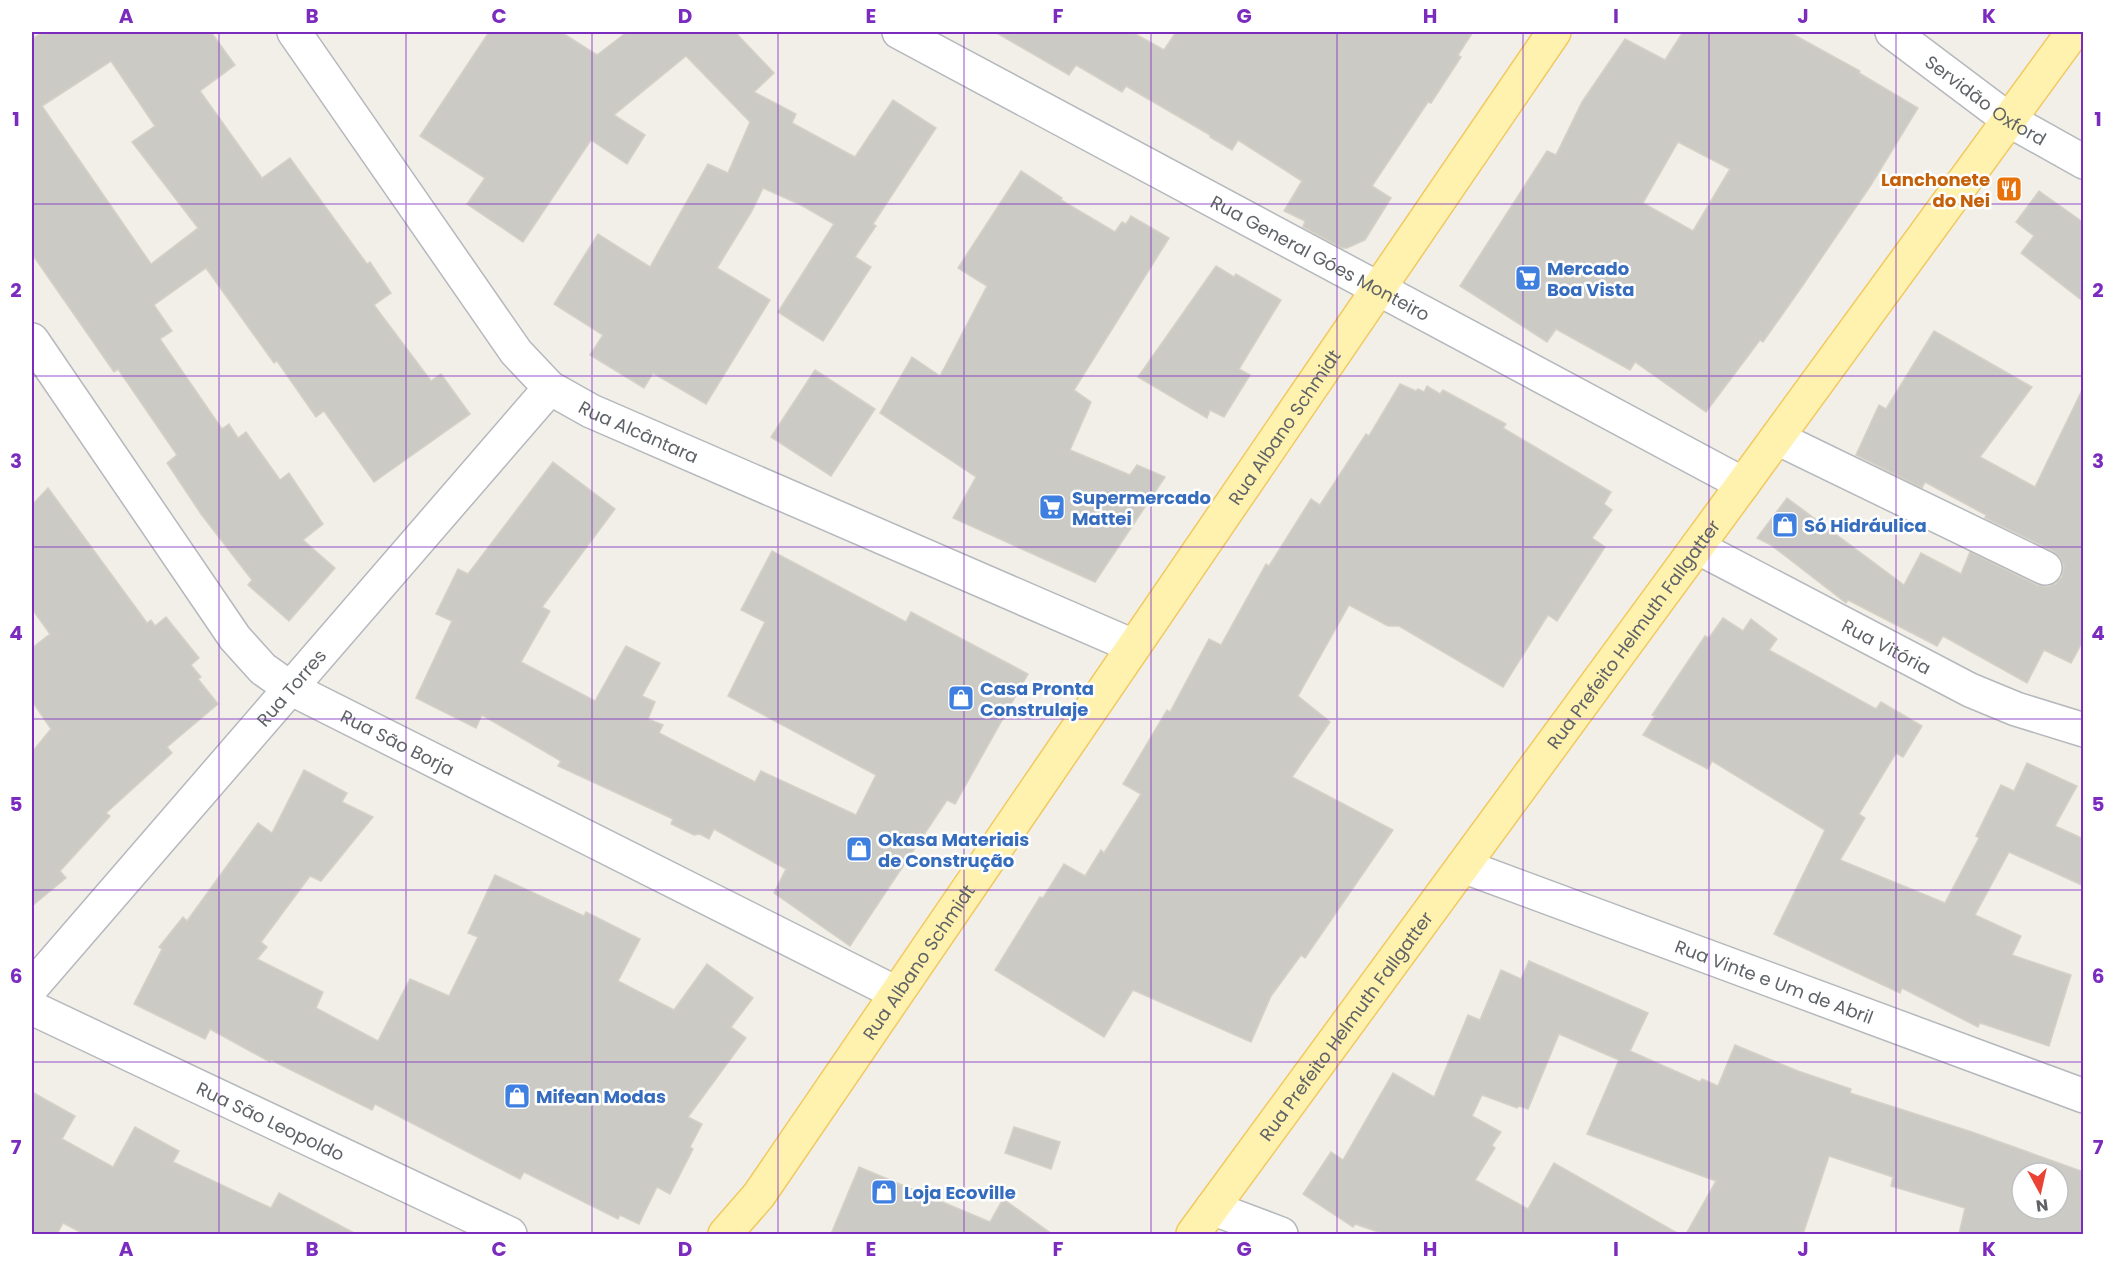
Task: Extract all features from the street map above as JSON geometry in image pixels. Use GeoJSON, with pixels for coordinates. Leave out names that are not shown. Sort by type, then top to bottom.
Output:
{"type":"FeatureCollection","features":[{"type":"Feature","properties":{"kind":"main road","name":"Rua Albano Schmidt"},"geometry":{"type":"LineString","coordinates":[[725,1234],[759,1195],[1554,32]]}},
{"type":"Feature","properties":{"kind":"main road","name":"Rua Prefeito Helmuth Fallgatter"},"geometry":{"type":"LineString","coordinates":[[1193,1234],[2073,32]]}},
{"type":"Feature","properties":{"kind":"street","name":"Rua Alcântara"},"geometry":{"type":"LineString","coordinates":[[294,32],[516,352],[550,388],[591,411],[1133,646]]}},
{"type":"Feature","properties":{"kind":"street","name":"Rua General Góes Monteiro"},"geometry":{"type":"LineString","coordinates":[[899,32],[1743,484]]}},
{"type":"Feature","properties":{"kind":"street","name":"Servidão Oxford"},"geometry":{"type":"LineString","coordinates":[[1892,32],[2009,120],[2084,162]]}},
{"type":"Feature","properties":{"kind":"street","name":"Rua São Borja"},"geometry":{"type":"LineString","coordinates":[[32,340],[235,638],[263,669],[290,688],[896,993]]}},
{"type":"Feature","properties":{"kind":"street","name":"Rua Torres"},"geometry":{"type":"LineString","coordinates":[[32,987],[550,388]]}},
{"type":"Feature","properties":{"kind":"street"},"geometry":{"type":"LineString","coordinates":[[1777,438],[2045,568]]}},
{"type":"Feature","properties":{"kind":"street","name":"Rua Vitória"},"geometry":{"type":"LineString","coordinates":[[1697,547],[1970,690],[2016,709],[2084,730]]}},
{"type":"Feature","properties":{"kind":"street","name":"Rua Vinte e Um de Abril"},"geometry":{"type":"LineString","coordinates":[[1463,866],[2084,1096]]}},
{"type":"Feature","properties":{"kind":"street","name":"Rua São Leopoldo"},"geometry":{"type":"LineString","coordinates":[[32,1008],[510,1234]]}},
{"type":"Feature","properties":{"kind":"street"},"geometry":{"type":"LineString","coordinates":[[1212,1208],[1281,1234]]}},
{"type":"Feature","properties":{"kind":"building"},"geometry":{"type":"Polygon","coordinates":[[[44,32],[211,32],[235,65],[200,91],[262,178],[290,158],[367,264],[370,262],[391,293],[374,305],[431,381],[441,374],[470,414],[374,482],[324,411],[316,417],[277,361],[274,363],[206,268],[154,305],[172,331],[160,339],[222,429],[229,424],[238,438],[246,432],[280,480],[289,473],[323,524],[303,540],[335,568],[289,621],[248,585],[252,580],[201,514],[167,463],[177,455],[118,369],[114,372],[32,254],[32,39],[44,32]],[[111,61],[42,106],[151,264],[198,228],[132,142],[155,126],[111,61]]]}},
{"type":"Feature","properties":{"kind":"building"},"geometry":{"type":"Polygon","coordinates":[[[489,32],[561,32],[597,55],[627,32],[735,32],[774,73],[754,92],[796,114],[792,123],[855,157],[893,100],[936,128],[873,224],[876,226],[855,257],[871,267],[823,341],[778,312],[834,224],[801,205],[763,188],[752,211],[717,268],[770,300],[706,404],[653,373],[644,388],[590,355],[603,335],[554,304],[598,234],[650,267],[708,164],[728,173],[750,122],[686,56],[614,115],[645,135],[627,164],[591,140],[523,242],[467,204],[485,178],[420,136],[489,32]]]}},
{"type":"Feature","properties":{"kind":"building"},"geometry":{"type":"Polygon","coordinates":[[[995,32],[1132,32],[1164,50],[1176,32],[1473,32],[1458,55],[1461,57],[1431,103],[1428,102],[1372,186],[1391,198],[1365,240],[1342,248],[1303,227],[1305,221],[1284,211],[1302,181],[1238,140],[1232,150],[1126,86],[1122,92],[1076,65],[1069,75],[995,32]]]}},
{"type":"Feature","properties":{"kind":"building"},"geometry":{"type":"Polygon","coordinates":[[[1683,32],[1789,32],[1860,71],[1859,73],[1918,108],[1871,185],[1803,285],[1763,342],[1760,340],[1706,412],[1635,362],[1630,370],[1556,329],[1547,342],[1460,286],[1547,151],[1556,155],[1582,102],[1625,39],[1665,60],[1683,32]],[[1678,142],[1643,203],[1693,231],[1730,169],[1678,142]]]}},
{"type":"Feature","properties":{"kind":"building"},"geometry":{"type":"Polygon","coordinates":[[[1021,171],[1062,198],[1061,200],[1115,232],[1122,222],[1126,224],[1131,216],[1169,238],[1074,390],[1091,402],[1070,450],[1130,475],[1137,465],[1165,477],[1095,582],[953,518],[976,477],[880,413],[912,357],[940,376],[987,286],[958,268],[1021,171]]]}},
{"type":"Feature","properties":{"kind":"building"},"geometry":{"type":"Polygon","coordinates":[[[2039,191],[2084,223],[2084,302],[2021,253],[2034,236],[2016,222],[2039,191]]]}},
{"type":"Feature","properties":{"kind":"building"},"geometry":{"type":"Polygon","coordinates":[[[1216,266],[1234,277],[1236,274],[1281,300],[1239,369],[1250,375],[1224,417],[1210,410],[1207,418],[1138,377],[1216,266]]]}},
{"type":"Feature","properties":{"kind":"building"},"geometry":{"type":"Polygon","coordinates":[[[1934,331],[2032,387],[1980,457],[2035,487],[2084,386],[2084,639],[2071,663],[2044,650],[2027,683],[1943,636],[1937,646],[1848,600],[1846,603],[1771,545],[1757,538],[1787,498],[1904,585],[1921,553],[1961,574],[1970,552],[2037,585],[2047,587],[2055,584],[2062,577],[2064,566],[2060,557],[2053,551],[1985,518],[1986,515],[1925,482],[1922,488],[1856,455],[1879,405],[1886,409],[1934,331]]]}},
{"type":"Feature","properties":{"kind":"building"},"geometry":{"type":"Polygon","coordinates":[[[815,370],[875,409],[831,476],[771,437],[815,370]]]}},
{"type":"Feature","properties":{"kind":"building"},"geometry":{"type":"Polygon","coordinates":[[[1400,384],[1416,391],[1418,389],[1424,392],[1427,386],[1440,394],[1443,390],[1506,424],[1503,428],[1611,492],[1604,504],[1612,510],[1592,538],[1605,547],[1557,621],[1548,615],[1503,687],[1399,626],[1388,626],[1349,605],[1298,696],[1330,722],[1292,777],[1393,830],[1305,958],[1301,955],[1271,996],[1251,1042],[1133,990],[1104,1037],[995,970],[1040,897],[1043,898],[1064,864],[1085,876],[1101,850],[1104,853],[1141,794],[1123,784],[1167,710],[1170,712],[1209,639],[1221,645],[1266,564],[1269,566],[1311,499],[1320,505],[1366,434],[1369,436],[1400,384]]]}},
{"type":"Feature","properties":{"kind":"building"},"geometry":{"type":"Polygon","coordinates":[[[553,462],[615,509],[542,607],[550,611],[521,662],[595,701],[626,646],[660,663],[642,696],[655,702],[648,719],[663,725],[659,733],[755,782],[761,771],[856,815],[876,775],[728,696],[765,622],[741,610],[772,551],[906,622],[911,612],[1028,674],[955,804],[947,800],[850,946],[774,893],[786,869],[714,829],[709,839],[671,824],[673,819],[558,766],[561,761],[482,715],[476,728],[416,698],[452,621],[436,614],[458,569],[468,574],[553,462]]]}},
{"type":"Feature","properties":{"kind":"building"},"geometry":{"type":"Polygon","coordinates":[[[48,488],[147,623],[151,620],[155,626],[166,617],[199,658],[191,665],[201,677],[198,679],[218,704],[167,747],[172,753],[106,813],[110,816],[60,871],[66,878],[32,906],[32,752],[51,729],[32,701],[32,648],[50,634],[32,609],[32,505],[48,488]]]}},
{"type":"Feature","properties":{"kind":"building"},"geometry":{"type":"Polygon","coordinates":[[[1723,618],[1743,631],[1751,619],[1777,639],[1769,650],[1876,709],[1881,702],[1922,726],[1903,757],[1896,753],[1859,814],[1865,818],[1840,860],[1945,903],[1979,838],[1976,836],[2001,785],[2014,791],[2027,763],[2077,786],[2055,826],[2084,839],[2084,886],[2009,852],[1975,915],[2021,936],[2012,955],[2071,975],[2049,1046],[1980,1023],[1978,1027],[1902,988],[1900,993],[1774,934],[1825,830],[1712,761],[1708,769],[1643,735],[1655,716],[1652,715],[1705,636],[1709,638],[1723,618]]]}},
{"type":"Feature","properties":{"kind":"building"},"geometry":{"type":"Polygon","coordinates":[[[304,770],[347,793],[342,802],[373,817],[321,881],[310,876],[261,942],[267,947],[257,959],[323,992],[316,1008],[378,1041],[410,979],[449,996],[478,937],[468,933],[495,875],[584,916],[586,912],[640,939],[618,981],[674,1010],[707,964],[753,998],[731,1027],[746,1038],[688,1117],[702,1124],[690,1147],[693,1149],[670,1194],[657,1187],[639,1224],[620,1215],[618,1219],[524,1172],[520,1179],[375,1104],[372,1110],[271,1060],[270,1062],[210,1029],[205,1039],[134,1004],[162,949],[159,947],[183,917],[187,921],[258,823],[272,833],[304,770]]]}},
{"type":"Feature","properties":{"kind":"building"},"geometry":{"type":"Polygon","coordinates":[[[1529,961],[1648,1013],[1630,1051],[1700,1082],[1702,1079],[1718,1086],[1735,1045],[1798,1071],[1851,1089],[1850,1093],[2053,1161],[2010,1161],[2010,1221],[2070,1221],[2070,1167],[2084,1172],[2084,1234],[1959,1234],[1965,1208],[1891,1186],[1893,1177],[1829,1156],[1803,1234],[1686,1234],[1716,1181],[1587,1134],[1619,1060],[1559,1034],[1528,1109],[1519,1106],[1517,1108],[1482,1095],[1472,1116],[1501,1132],[1492,1145],[1495,1148],[1475,1180],[1528,1209],[1554,1163],[1679,1234],[1384,1234],[1355,1224],[1353,1227],[1303,1194],[1331,1152],[1343,1160],[1393,1073],[1434,1097],[1468,1015],[1480,1020],[1501,970],[1521,979],[1529,961]]]}},
{"type":"Feature","properties":{"kind":"building"},"geometry":{"type":"Polygon","coordinates":[[[32,1092],[75,1116],[62,1139],[113,1167],[135,1127],[179,1151],[173,1162],[271,1208],[279,1193],[356,1234],[84,1234],[63,1223],[57,1234],[32,1234],[32,1092]]]}},
{"type":"Feature","properties":{"kind":"building"},"geometry":{"type":"Polygon","coordinates":[[[1014,1127],[1060,1142],[1051,1169],[1005,1153],[1014,1127]]]}},
{"type":"Feature","properties":{"kind":"building","name":"Loja Ecoville"},"geometry":{"type":"Polygon","coordinates":[[[859,1167],[990,1222],[1003,1199],[1052,1234],[831,1234],[859,1167]]]}},
{"type":"Feature","properties":{"kind":"place","name":"Lanchonete do Nei"},"geometry":{"type":"Point","coordinates":[2009,189]}},
{"type":"Feature","properties":{"kind":"place","name":"Mercado Boa Vista"},"geometry":{"type":"Point","coordinates":[1528,278]}},
{"type":"Feature","properties":{"kind":"place","name":"Supermercado Mattei"},"geometry":{"type":"Point","coordinates":[1052,507]}},
{"type":"Feature","properties":{"kind":"place","name":"Só Hidráulica"},"geometry":{"type":"Point","coordinates":[1785,525]}},
{"type":"Feature","properties":{"kind":"place","name":"Casa Pronta Construlaje"},"geometry":{"type":"Point","coordinates":[961,698]}},
{"type":"Feature","properties":{"kind":"place","name":"Okasa Materiais de Construção"},"geometry":{"type":"Point","coordinates":[859,849]}},
{"type":"Feature","properties":{"kind":"place","name":"Mifean Modas"},"geometry":{"type":"Point","coordinates":[517,1096]}},
{"type":"Feature","properties":{"kind":"place","name":"Loja Ecoville"},"geometry":{"type":"Point","coordinates":[884,1192]}}]}
